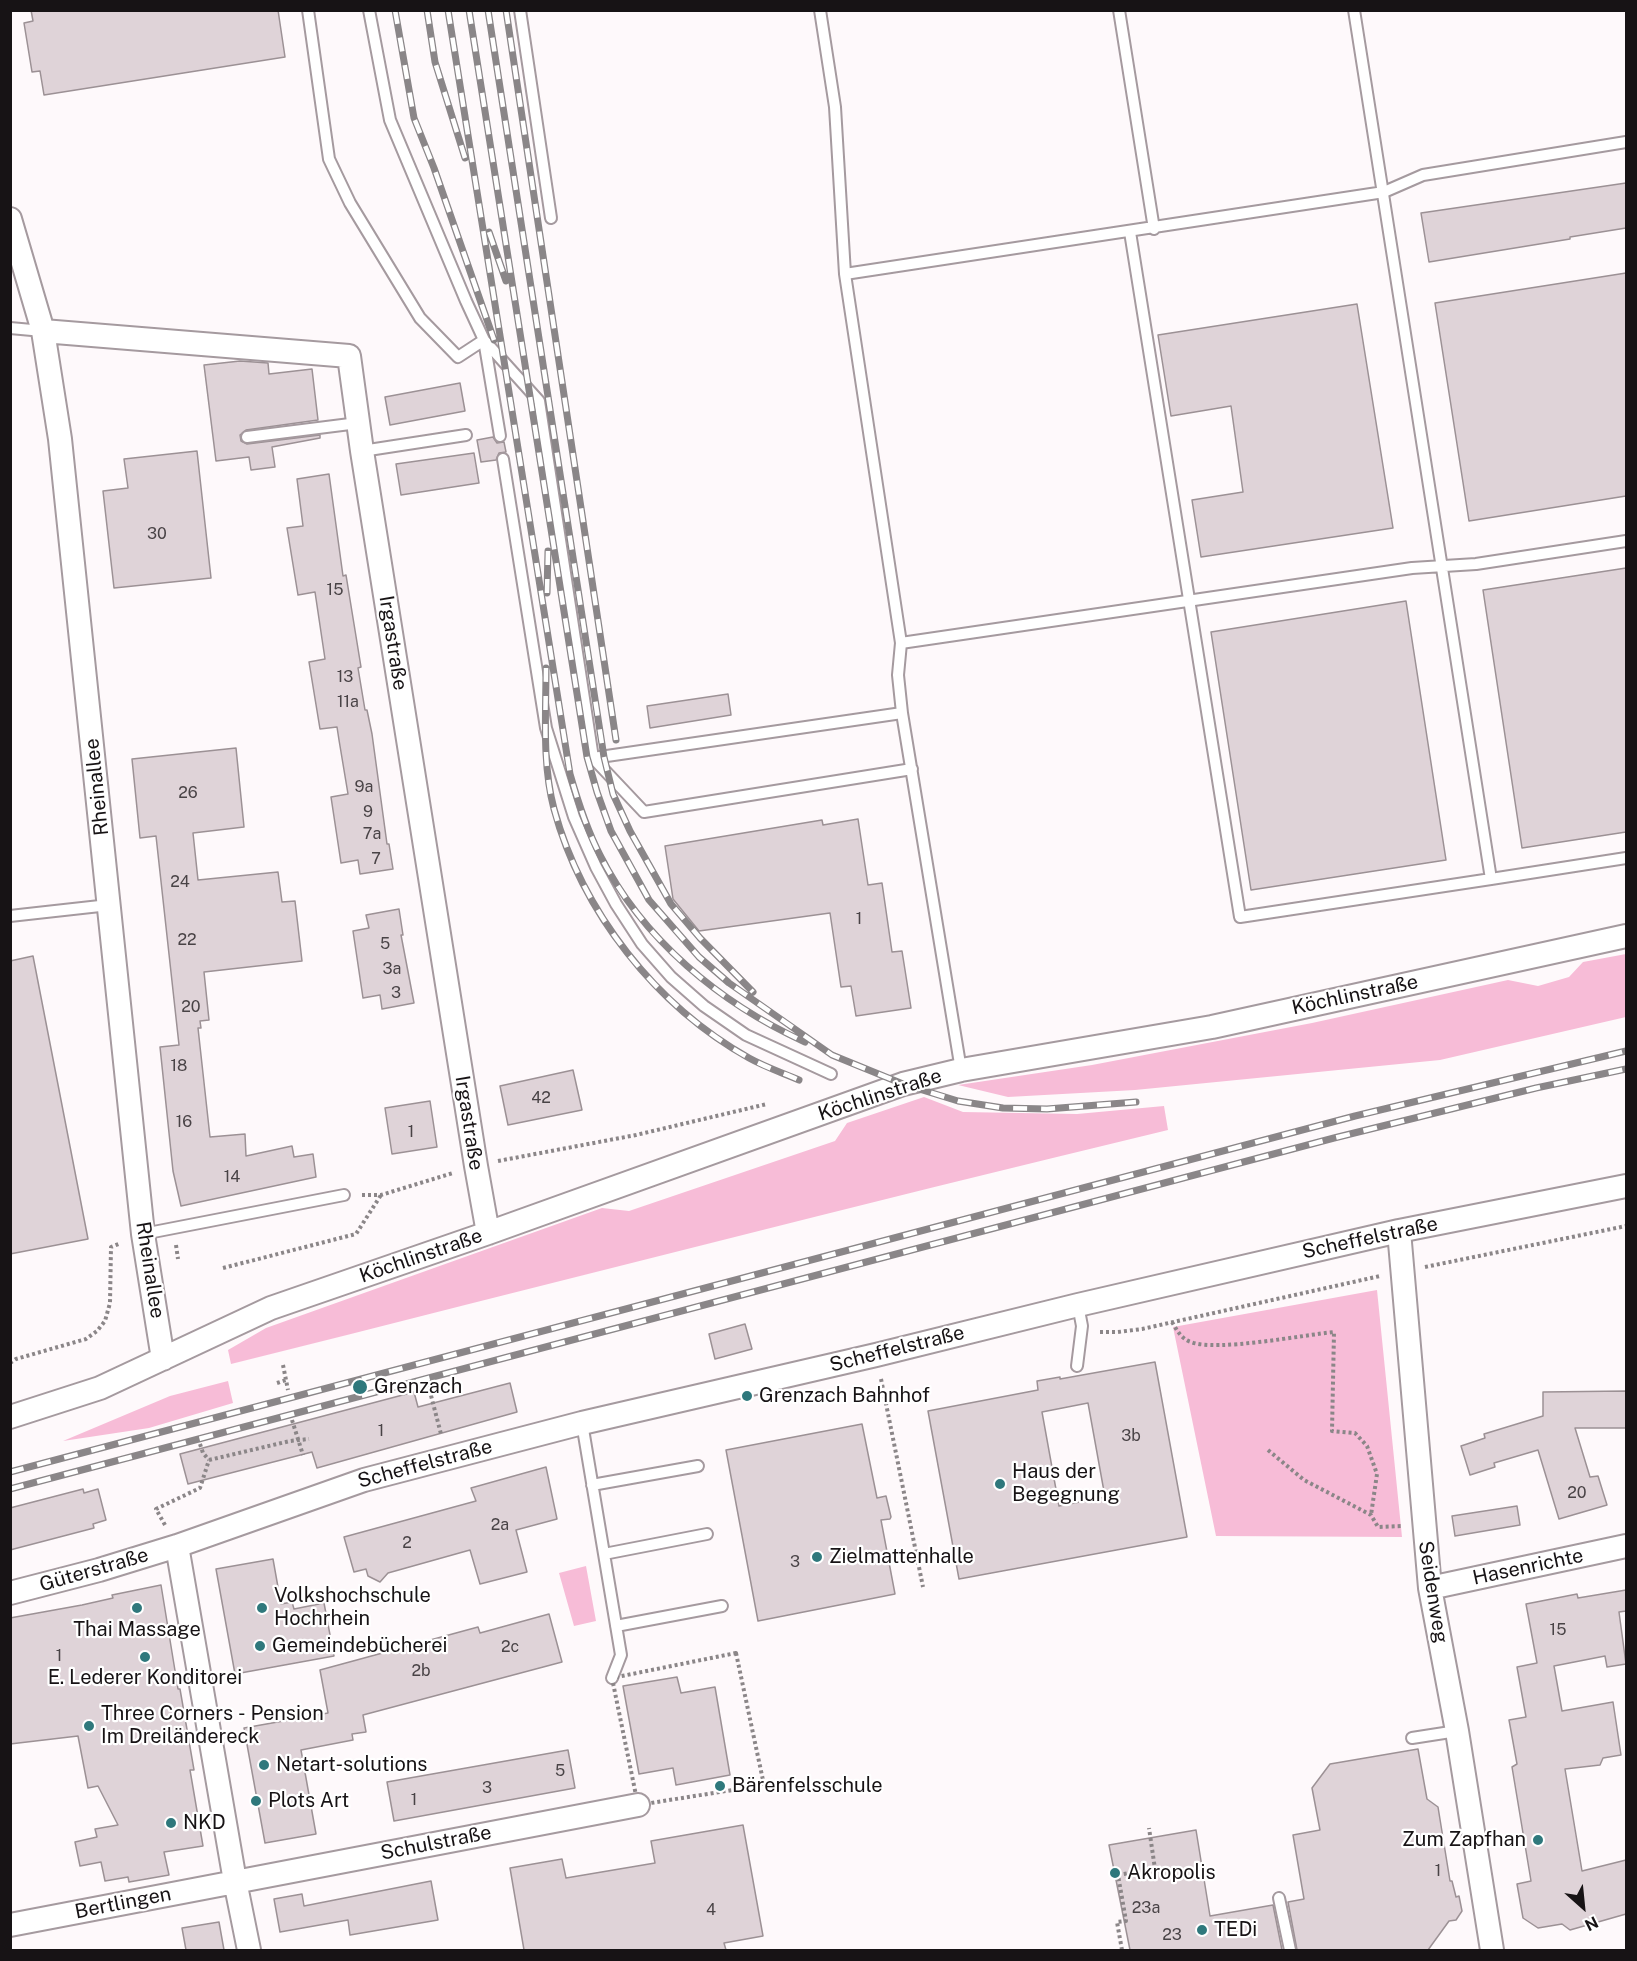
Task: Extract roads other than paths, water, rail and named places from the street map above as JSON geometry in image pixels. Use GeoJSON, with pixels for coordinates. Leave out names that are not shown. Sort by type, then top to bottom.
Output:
{"type":"FeatureCollection","features":[{"type":"Feature","properties":{"kind":"street","name":"Rheinallee"},"geometry":{"type":"LineString","coordinates":[[10,219],[43,331],[60,440],[143,1234],[163,1359]]}},
{"type":"Feature","properties":{"kind":"street","name":"Irgastraße"},"geometry":{"type":"LineString","coordinates":[[43,331],[349,356],[362,451],[488,1233]]}},
{"type":"Feature","properties":{"kind":"street","name":"Köchlinstraße"},"geometry":{"type":"LineString","coordinates":[[10,1417],[100,1388],[271,1308],[488,1233],[903,1084],[961,1070],[1212,1026],[1626,936]]}},
{"type":"Feature","properties":{"kind":"street","name":"Scheffelstraße"},"geometry":{"type":"LineString","coordinates":[[177,1546],[363,1480],[582,1423],[876,1355],[1080,1315],[1399,1231],[1626,1186]]}},
{"type":"Feature","properties":{"kind":"street","name":"Seidenweg"},"geometry":{"type":"LineString","coordinates":[[1399,1231],[1430,1588],[1457,1731],[1492,1950]]}},
{"type":"Feature","properties":{"kind":"street","name":"Güterstraße"},"geometry":{"type":"LineString","coordinates":[[10,1593],[99,1570],[177,1546]]}},
{"type":"Feature","properties":{"kind":"street"},"geometry":{"type":"LineString","coordinates":[[177,1546],[249,1950]]}},
{"type":"Feature","properties":{"kind":"street","name":"Hasenrichte"},"geometry":{"type":"LineString","coordinates":[[1430,1588],[1626,1546]]}},
{"type":"Feature","properties":{"kind":"street","name":"Schulstraße"},"geometry":{"type":"LineString","coordinates":[[235,1881],[638,1805]]}},
{"type":"Feature","properties":{"kind":"street","name":"Bertlingen"},"geometry":{"type":"LineString","coordinates":[[10,1925],[235,1881]]}},
{"type":"Feature","properties":{"kind":"lane"},"geometry":{"type":"LineString","coordinates":[[308,10],[329,159],[350,203],[420,318],[458,357],[484,340]]}},
{"type":"Feature","properties":{"kind":"lane"},"geometry":{"type":"LineString","coordinates":[[369,10],[390,120],[484,340],[500,436]]}},
{"type":"Feature","properties":{"kind":"lane"},"geometry":{"type":"LineString","coordinates":[[520,10],[551,218]]}},
{"type":"Feature","properties":{"kind":"lane"},"geometry":{"type":"LineString","coordinates":[[820,10],[835,107],[845,274],[901,643],[898,675],[902,713],[961,1070]]}},
{"type":"Feature","properties":{"kind":"lane"},"geometry":{"type":"LineString","coordinates":[[1119,10],[1154,229]]}},
{"type":"Feature","properties":{"kind":"lane"},"geometry":{"type":"LineString","coordinates":[[1354,10],[1491,879]]}},
{"type":"Feature","properties":{"kind":"lane"},"geometry":{"type":"LineString","coordinates":[[845,274],[1154,229],[1384,192],[1423,175],[1626,142]]}},
{"type":"Feature","properties":{"kind":"lane"},"geometry":{"type":"LineString","coordinates":[[1130,232],[1240,917],[1626,858]]}},
{"type":"Feature","properties":{"kind":"lane"},"geometry":{"type":"LineString","coordinates":[[10,328],[43,331]]}},
{"type":"Feature","properties":{"kind":"lane"},"geometry":{"type":"LineString","coordinates":[[484,340],[539,401],[593,758],[644,812],[912,770]]}},
{"type":"Feature","properties":{"kind":"lane"},"geometry":{"type":"LineString","coordinates":[[247,437],[358,423]]}},
{"type":"Feature","properties":{"kind":"lane"},"geometry":{"type":"LineString","coordinates":[[362,451],[466,435]]}},
{"type":"Feature","properties":{"kind":"lane"},"geometry":{"type":"LineString","coordinates":[[503,459],[546,728],[574,817],[606,885],[642,944],[671,977],[704,1006],[746,1035],[831,1074]]}},
{"type":"Feature","properties":{"kind":"lane"},"geometry":{"type":"LineString","coordinates":[[901,643],[1412,568],[1476,564],[1626,541]]}},
{"type":"Feature","properties":{"kind":"lane"},"geometry":{"type":"LineString","coordinates":[[593,758],[902,713]]}},
{"type":"Feature","properties":{"kind":"lane"},"geometry":{"type":"LineString","coordinates":[[10,916],[109,905]]}},
{"type":"Feature","properties":{"kind":"lane","name":"Rheinallee"},"geometry":{"type":"LineString","coordinates":[[143,1234],[344,1195]]}},
{"type":"Feature","properties":{"kind":"lane"},"geometry":{"type":"LineString","coordinates":[[1077,1366],[1080,1315]]}},
{"type":"Feature","properties":{"kind":"lane"},"geometry":{"type":"LineString","coordinates":[[582,1423],[621,1655],[612,1678]]}},
{"type":"Feature","properties":{"kind":"lane"},"geometry":{"type":"LineString","coordinates":[[592,1485],[698,1466]]}},
{"type":"Feature","properties":{"kind":"lane"},"geometry":{"type":"LineString","coordinates":[[604,1554],[707,1534]]}},
{"type":"Feature","properties":{"kind":"lane"},"geometry":{"type":"LineString","coordinates":[[616,1626],[722,1606]]}},
{"type":"Feature","properties":{"kind":"lane"},"geometry":{"type":"LineString","coordinates":[[1412,1738],[1457,1731]]}},
{"type":"Feature","properties":{"kind":"lane"},"geometry":{"type":"LineString","coordinates":[[1279,1898],[1290,1950]]}},
{"type":"Feature","properties":{"kind":"railway"},"geometry":{"type":"LineString","coordinates":[[395,10],[414,118],[434,168],[494,340]]}},
{"type":"Feature","properties":{"kind":"railway"},"geometry":{"type":"LineString","coordinates":[[427,10],[435,62],[465,158]]}},
{"type":"Feature","properties":{"kind":"railway"},"geometry":{"type":"LineString","coordinates":[[448,10],[570,774],[583,816],[595,845],[617,886],[661,941],[687,966],[743,1009],[805,1042]]}},
{"type":"Feature","properties":{"kind":"railway"},"geometry":{"type":"LineString","coordinates":[[469,10],[587,757],[611,831],[649,900],[699,957],[729,983],[832,1055],[903,1084],[958,1101],[1003,1108],[1047,1109],[1136,1102]]}},
{"type":"Feature","properties":{"kind":"railway"},"geometry":{"type":"LineString","coordinates":[[488,10],[604,757],[613,794],[630,831],[671,904],[700,938],[753,992]]}},
{"type":"Feature","properties":{"kind":"railway"},"geometry":{"type":"LineString","coordinates":[[506,10],[616,740]]}},
{"type":"Feature","properties":{"kind":"railway"},"geometry":{"type":"LineString","coordinates":[[489,232],[506,281]]}},
{"type":"Feature","properties":{"kind":"railway"},"geometry":{"type":"LineString","coordinates":[[547,593],[548,551]]}},
{"type":"Feature","properties":{"kind":"railway"},"geometry":{"type":"LineString","coordinates":[[546,668],[546,757],[550,792],[567,847],[583,884],[603,919],[627,953],[683,1012],[715,1037],[749,1058],[799,1080]]}},
{"type":"Feature","properties":{"kind":"railway"},"geometry":{"type":"LineString","coordinates":[[10,1472],[1355,1116],[1626,1051]]}},
{"type":"Feature","properties":{"kind":"railway"},"geometry":{"type":"LineString","coordinates":[[10,1489],[1334,1138],[1536,1088],[1626,1069]]}},
{"type":"Feature","properties":{"kind":"place","name":"Grenzach"},"geometry":{"type":"Point","coordinates":[360,1387]}},
{"type":"Feature","properties":{"kind":"place","name":"Grenzach Bahnhof"},"geometry":{"type":"Point","coordinates":[747,1396]}},
{"type":"Feature","properties":{"kind":"place","name":"Haus der Begegnung"},"geometry":{"type":"Point","coordinates":[1000,1484]}},
{"type":"Feature","properties":{"kind":"place","name":"Zielmattenhalle"},"geometry":{"type":"Point","coordinates":[817,1557]}},
{"type":"Feature","properties":{"kind":"place","name":"Thai Massage"},"geometry":{"type":"Point","coordinates":[137,1608]}},
{"type":"Feature","properties":{"kind":"place","name":"Volkshochschule Hochrhein"},"geometry":{"type":"Point","coordinates":[262,1608]}},
{"type":"Feature","properties":{"kind":"place","name":"Gemeindebücherei"},"geometry":{"type":"Point","coordinates":[260,1646]}},
{"type":"Feature","properties":{"kind":"place","name":"E. Lederer Konditorei"},"geometry":{"type":"Point","coordinates":[145,1657]}},
{"type":"Feature","properties":{"kind":"place","name":"Three Corners - Pension Im Dreiländereck"},"geometry":{"type":"Point","coordinates":[89,1726]}},
{"type":"Feature","properties":{"kind":"place","name":"Netart-solutions"},"geometry":{"type":"Point","coordinates":[264,1765]}},
{"type":"Feature","properties":{"kind":"place","name":"Bärenfelsschule"},"geometry":{"type":"Point","coordinates":[720,1786]}},
{"type":"Feature","properties":{"kind":"place","name":"Plots Art"},"geometry":{"type":"Point","coordinates":[256,1801]}},
{"type":"Feature","properties":{"kind":"place","name":"NKD"},"geometry":{"type":"Point","coordinates":[171,1823]}},
{"type":"Feature","properties":{"kind":"place","name":"Zum Zapfhan"},"geometry":{"type":"Point","coordinates":[1538,1840]}},
{"type":"Feature","properties":{"kind":"place","name":"Akropolis"},"geometry":{"type":"Point","coordinates":[1115,1873]}},
{"type":"Feature","properties":{"kind":"place","name":"TEDi"},"geometry":{"type":"Point","coordinates":[1202,1930]}}]}
